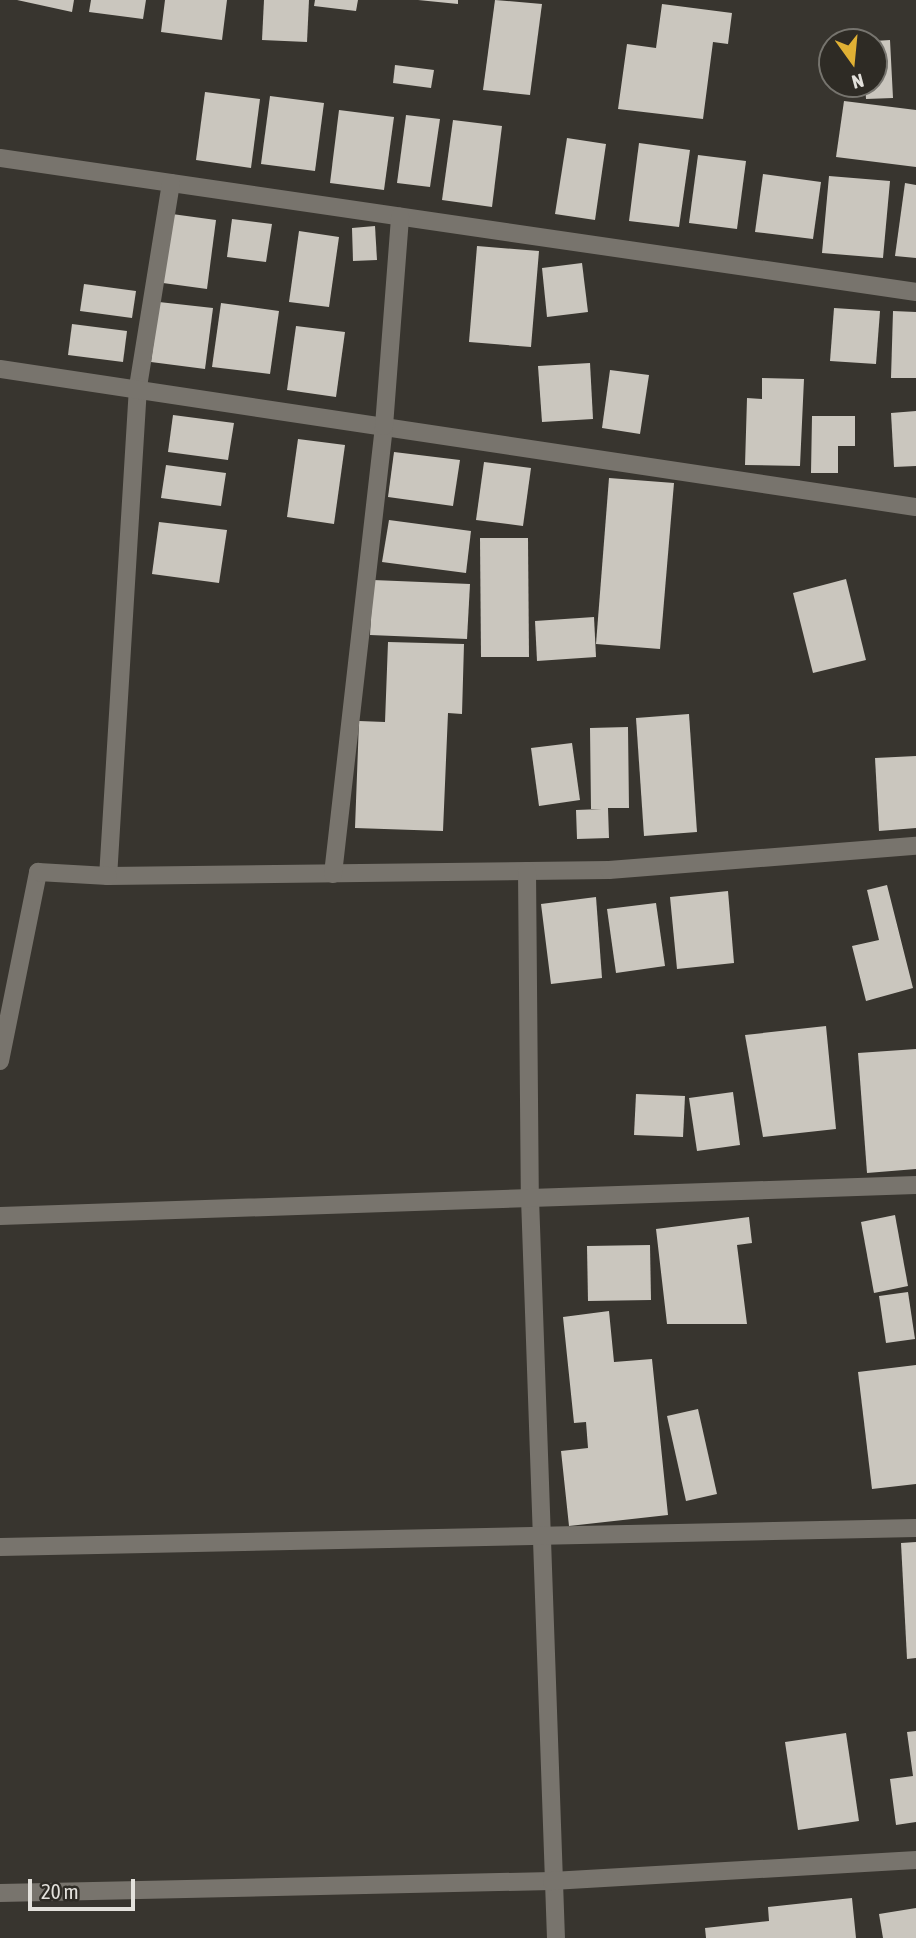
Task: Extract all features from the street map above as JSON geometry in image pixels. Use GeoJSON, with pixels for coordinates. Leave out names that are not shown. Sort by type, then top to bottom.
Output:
{"type":"FeatureCollection","features":[{"type":"Feature","properties":{"kind":"street"},"geometry":{"type":"LineString","coordinates":[[0,158],[916,292]]}},
{"type":"Feature","properties":{"kind":"street"},"geometry":{"type":"LineString","coordinates":[[108,876],[138,387],[171,183]]}},
{"type":"Feature","properties":{"kind":"street"},"geometry":{"type":"LineString","coordinates":[[333,874],[384,426],[400,217]]}},
{"type":"Feature","properties":{"kind":"street"},"geometry":{"type":"LineString","coordinates":[[0,369],[138,387],[916,507]]}},
{"type":"Feature","properties":{"kind":"street"},"geometry":{"type":"LineString","coordinates":[[0,1061],[38,873],[108,876],[527,871],[916,846]]}},
{"type":"Feature","properties":{"kind":"street"},"geometry":{"type":"LineString","coordinates":[[527,871],[530,1198],[546,1537],[555,1938]]}},
{"type":"Feature","properties":{"kind":"street"},"geometry":{"type":"LineString","coordinates":[[0,1216],[916,1185]]}},
{"type":"Feature","properties":{"kind":"street"},"geometry":{"type":"LineString","coordinates":[[0,1547],[916,1528]]}},
{"type":"Feature","properties":{"kind":"street"},"geometry":{"type":"LineString","coordinates":[[0,1893],[552,1881],[916,1860]]}},
{"type":"Feature","properties":{"kind":"building"},"geometry":{"type":"Polygon","coordinates":[[[17,0],[74,0],[72,12],[17,0]]]}},
{"type":"Feature","properties":{"kind":"building"},"geometry":{"type":"Polygon","coordinates":[[[91,0],[146,0],[143,19],[89,12],[91,0]]]}},
{"type":"Feature","properties":{"kind":"building"},"geometry":{"type":"Polygon","coordinates":[[[165,0],[227,0],[222,40],[161,32],[165,0]]]}},
{"type":"Feature","properties":{"kind":"building"},"geometry":{"type":"Polygon","coordinates":[[[264,0],[309,0],[307,42],[262,40],[264,0]]]}},
{"type":"Feature","properties":{"kind":"building"},"geometry":{"type":"Polygon","coordinates":[[[315,0],[358,0],[356,11],[314,6],[315,0]]]}},
{"type":"Feature","properties":{"kind":"building"},"geometry":{"type":"Polygon","coordinates":[[[418,0],[458,0],[458,4],[418,0]]]}},
{"type":"Feature","properties":{"kind":"building"},"geometry":{"type":"Polygon","coordinates":[[[495,0],[542,4],[530,95],[483,90],[495,0]]]}},
{"type":"Feature","properties":{"kind":"building"},"geometry":{"type":"Polygon","coordinates":[[[662,4],[732,13],[728,44],[713,42],[703,119],[618,109],[627,44],[656,48],[662,4]]]}},
{"type":"Feature","properties":{"kind":"building"},"geometry":{"type":"Polygon","coordinates":[[[888,40],[893,98],[866,99],[888,98],[888,40]]]}},
{"type":"Feature","properties":{"kind":"building"},"geometry":{"type":"Polygon","coordinates":[[[395,65],[434,70],[431,88],[393,83],[395,65]]]}},
{"type":"Feature","properties":{"kind":"building"},"geometry":{"type":"Polygon","coordinates":[[[205,92],[260,99],[251,168],[196,160],[205,92]]]}},
{"type":"Feature","properties":{"kind":"building"},"geometry":{"type":"Polygon","coordinates":[[[270,96],[324,103],[315,171],[261,164],[270,96]]]}},
{"type":"Feature","properties":{"kind":"building"},"geometry":{"type":"Polygon","coordinates":[[[844,101],[916,110],[916,167],[836,157],[844,101]]]}},
{"type":"Feature","properties":{"kind":"building"},"geometry":{"type":"Polygon","coordinates":[[[339,110],[394,117],[384,190],[330,183],[339,110]]]}},
{"type":"Feature","properties":{"kind":"building"},"geometry":{"type":"Polygon","coordinates":[[[406,115],[440,119],[430,187],[397,183],[406,115]]]}},
{"type":"Feature","properties":{"kind":"building"},"geometry":{"type":"Polygon","coordinates":[[[453,120],[502,126],[492,207],[442,200],[453,120]]]}},
{"type":"Feature","properties":{"kind":"building"},"geometry":{"type":"Polygon","coordinates":[[[567,138],[606,144],[595,220],[555,214],[567,138]]]}},
{"type":"Feature","properties":{"kind":"building"},"geometry":{"type":"Polygon","coordinates":[[[639,143],[690,150],[679,227],[629,221],[639,143]]]}},
{"type":"Feature","properties":{"kind":"building"},"geometry":{"type":"Polygon","coordinates":[[[698,155],[746,161],[737,229],[689,223],[698,155]]]}},
{"type":"Feature","properties":{"kind":"building"},"geometry":{"type":"Polygon","coordinates":[[[763,174],[821,182],[813,239],[755,232],[763,174]]]}},
{"type":"Feature","properties":{"kind":"building"},"geometry":{"type":"Polygon","coordinates":[[[829,176],[890,181],[883,258],[822,253],[829,176]]]}},
{"type":"Feature","properties":{"kind":"building"},"geometry":{"type":"Polygon","coordinates":[[[905,183],[916,185],[916,258],[895,256],[905,183]]]}},
{"type":"Feature","properties":{"kind":"building"},"geometry":{"type":"Polygon","coordinates":[[[172,214],[216,220],[207,289],[163,283],[172,214]]]}},
{"type":"Feature","properties":{"kind":"building"},"geometry":{"type":"Polygon","coordinates":[[[232,219],[272,224],[266,262],[227,257],[232,219]]]}},
{"type":"Feature","properties":{"kind":"building"},"geometry":{"type":"Polygon","coordinates":[[[375,226],[377,260],[353,261],[352,228],[375,226]]]}},
{"type":"Feature","properties":{"kind":"building"},"geometry":{"type":"Polygon","coordinates":[[[299,231],[339,237],[329,307],[289,302],[299,231]]]}},
{"type":"Feature","properties":{"kind":"building"},"geometry":{"type":"Polygon","coordinates":[[[477,246],[539,251],[531,347],[469,342],[477,246]]]}},
{"type":"Feature","properties":{"kind":"building"},"geometry":{"type":"Polygon","coordinates":[[[582,263],[588,312],[547,317],[542,268],[582,263]]]}},
{"type":"Feature","properties":{"kind":"building"},"geometry":{"type":"Polygon","coordinates":[[[84,284],[136,291],[132,318],[80,311],[84,284]]]}},
{"type":"Feature","properties":{"kind":"building"},"geometry":{"type":"Polygon","coordinates":[[[159,302],[213,308],[205,369],[151,362],[159,302]]]}},
{"type":"Feature","properties":{"kind":"building"},"geometry":{"type":"Polygon","coordinates":[[[221,303],[279,311],[270,374],[212,367],[221,303]]]}},
{"type":"Feature","properties":{"kind":"building"},"geometry":{"type":"Polygon","coordinates":[[[834,308],[880,311],[876,364],[830,361],[834,308]]]}},
{"type":"Feature","properties":{"kind":"building"},"geometry":{"type":"Polygon","coordinates":[[[893,311],[916,312],[916,378],[891,378],[893,311]]]}},
{"type":"Feature","properties":{"kind":"building"},"geometry":{"type":"Polygon","coordinates":[[[72,324],[127,331],[123,362],[68,355],[72,324]]]}},
{"type":"Feature","properties":{"kind":"building"},"geometry":{"type":"Polygon","coordinates":[[[296,326],[345,332],[336,397],[287,390],[296,326]]]}},
{"type":"Feature","properties":{"kind":"building"},"geometry":{"type":"Polygon","coordinates":[[[590,363],[593,419],[542,422],[538,366],[590,363]]]}},
{"type":"Feature","properties":{"kind":"building"},"geometry":{"type":"Polygon","coordinates":[[[610,370],[649,375],[640,434],[602,428],[610,370]]]}},
{"type":"Feature","properties":{"kind":"building"},"geometry":{"type":"Polygon","coordinates":[[[762,378],[804,379],[800,466],[745,465],[747,398],[762,399],[762,378]]]}},
{"type":"Feature","properties":{"kind":"building"},"geometry":{"type":"Polygon","coordinates":[[[916,411],[916,466],[894,467],[891,413],[916,411]]]}},
{"type":"Feature","properties":{"kind":"building"},"geometry":{"type":"Polygon","coordinates":[[[173,415],[234,423],[228,460],[168,452],[173,415]]]}},
{"type":"Feature","properties":{"kind":"building"},"geometry":{"type":"Polygon","coordinates":[[[812,416],[855,416],[855,446],[838,446],[838,473],[811,473],[812,416]]]}},
{"type":"Feature","properties":{"kind":"building"},"geometry":{"type":"Polygon","coordinates":[[[298,439],[345,445],[334,524],[287,517],[298,439]]]}},
{"type":"Feature","properties":{"kind":"building"},"geometry":{"type":"Polygon","coordinates":[[[394,452],[460,460],[453,506],[388,497],[394,452]]]}},
{"type":"Feature","properties":{"kind":"building"},"geometry":{"type":"Polygon","coordinates":[[[484,462],[531,468],[523,526],[476,520],[484,462]]]}},
{"type":"Feature","properties":{"kind":"building"},"geometry":{"type":"Polygon","coordinates":[[[166,465],[226,473],[221,506],[161,498],[166,465]]]}},
{"type":"Feature","properties":{"kind":"building"},"geometry":{"type":"Polygon","coordinates":[[[609,478],[674,483],[660,649],[596,644],[609,478]]]}},
{"type":"Feature","properties":{"kind":"building"},"geometry":{"type":"Polygon","coordinates":[[[389,520],[471,531],[466,573],[382,562],[389,520]]]}},
{"type":"Feature","properties":{"kind":"building"},"geometry":{"type":"Polygon","coordinates":[[[159,522],[227,530],[219,583],[152,574],[159,522]]]}},
{"type":"Feature","properties":{"kind":"building"},"geometry":{"type":"Polygon","coordinates":[[[480,538],[528,538],[529,657],[481,657],[480,538]]]}},
{"type":"Feature","properties":{"kind":"building"},"geometry":{"type":"Polygon","coordinates":[[[846,579],[866,660],[813,673],[793,593],[846,579]]]}},
{"type":"Feature","properties":{"kind":"building"},"geometry":{"type":"Polygon","coordinates":[[[373,580],[470,584],[467,639],[370,635],[373,580]]]}},
{"type":"Feature","properties":{"kind":"building"},"geometry":{"type":"Polygon","coordinates":[[[594,617],[596,657],[537,661],[535,621],[594,617]]]}},
{"type":"Feature","properties":{"kind":"building"},"geometry":{"type":"Polygon","coordinates":[[[388,642],[464,644],[462,714],[448,713],[443,831],[355,828],[359,721],[385,722],[388,642]]]}},
{"type":"Feature","properties":{"kind":"building"},"geometry":{"type":"Polygon","coordinates":[[[689,714],[697,832],[644,836],[636,718],[689,714]]]}},
{"type":"Feature","properties":{"kind":"building"},"geometry":{"type":"Polygon","coordinates":[[[628,727],[629,808],[608,808],[609,838],[577,839],[576,810],[602,809],[591,809],[590,728],[628,727]]]}},
{"type":"Feature","properties":{"kind":"building"},"geometry":{"type":"Polygon","coordinates":[[[572,743],[580,800],[539,806],[531,748],[572,743]]]}},
{"type":"Feature","properties":{"kind":"building"},"geometry":{"type":"Polygon","coordinates":[[[916,756],[916,828],[879,831],[875,758],[916,756]]]}},
{"type":"Feature","properties":{"kind":"building"},"geometry":{"type":"Polygon","coordinates":[[[887,885],[913,988],[866,1001],[852,946],[879,940],[867,890],[887,885]]]}},
{"type":"Feature","properties":{"kind":"building"},"geometry":{"type":"Polygon","coordinates":[[[728,891],[734,963],[677,969],[670,897],[728,891]]]}},
{"type":"Feature","properties":{"kind":"building"},"geometry":{"type":"Polygon","coordinates":[[[596,897],[602,978],[551,984],[541,904],[596,897]]]}},
{"type":"Feature","properties":{"kind":"building"},"geometry":{"type":"Polygon","coordinates":[[[656,903],[665,966],[616,973],[607,909],[656,903]]]}},
{"type":"Feature","properties":{"kind":"building"},"geometry":{"type":"Polygon","coordinates":[[[826,1026],[836,1129],[763,1137],[745,1035],[826,1026]]]}},
{"type":"Feature","properties":{"kind":"building"},"geometry":{"type":"Polygon","coordinates":[[[916,1049],[916,1169],[867,1173],[858,1053],[916,1049]]]}},
{"type":"Feature","properties":{"kind":"building"},"geometry":{"type":"Polygon","coordinates":[[[733,1092],[740,1145],[697,1151],[689,1098],[733,1092]]]}},
{"type":"Feature","properties":{"kind":"building"},"geometry":{"type":"Polygon","coordinates":[[[636,1094],[685,1096],[683,1137],[634,1135],[636,1094]]]}},
{"type":"Feature","properties":{"kind":"building"},"geometry":{"type":"Polygon","coordinates":[[[895,1215],[908,1286],[874,1293],[861,1222],[895,1215]]]}},
{"type":"Feature","properties":{"kind":"building"},"geometry":{"type":"Polygon","coordinates":[[[749,1217],[752,1243],[737,1245],[747,1324],[667,1324],[656,1229],[749,1217]]]}},
{"type":"Feature","properties":{"kind":"building"},"geometry":{"type":"Polygon","coordinates":[[[650,1245],[651,1300],[588,1301],[587,1246],[650,1245]]]}},
{"type":"Feature","properties":{"kind":"building"},"geometry":{"type":"Polygon","coordinates":[[[908,1292],[915,1339],[886,1343],[879,1296],[908,1292]]]}},
{"type":"Feature","properties":{"kind":"building"},"geometry":{"type":"Polygon","coordinates":[[[609,1311],[614,1362],[652,1359],[668,1515],[569,1526],[561,1451],[588,1448],[586,1422],[574,1423],[563,1317],[609,1311]]]}},
{"type":"Feature","properties":{"kind":"building"},"geometry":{"type":"Polygon","coordinates":[[[916,1365],[916,1484],[872,1489],[858,1372],[916,1365]]]}},
{"type":"Feature","properties":{"kind":"building"},"geometry":{"type":"Polygon","coordinates":[[[698,1409],[717,1494],[686,1501],[667,1416],[698,1409]]]}},
{"type":"Feature","properties":{"kind":"building"},"geometry":{"type":"Polygon","coordinates":[[[916,1542],[916,1658],[907,1659],[901,1543],[916,1542]]]}},
{"type":"Feature","properties":{"kind":"building"},"geometry":{"type":"Polygon","coordinates":[[[916,1731],[916,1822],[896,1825],[890,1779],[913,1776],[907,1732],[916,1731]]]}},
{"type":"Feature","properties":{"kind":"building"},"geometry":{"type":"Polygon","coordinates":[[[846,1733],[859,1821],[798,1830],[785,1742],[846,1733]]]}},
{"type":"Feature","properties":{"kind":"building"},"geometry":{"type":"Polygon","coordinates":[[[852,1898],[856,1938],[706,1938],[705,1928],[769,1921],[768,1907],[852,1898]]]}},
{"type":"Feature","properties":{"kind":"building"},"geometry":{"type":"Polygon","coordinates":[[[916,1908],[916,1938],[883,1938],[879,1914],[916,1908]]]}}]}
